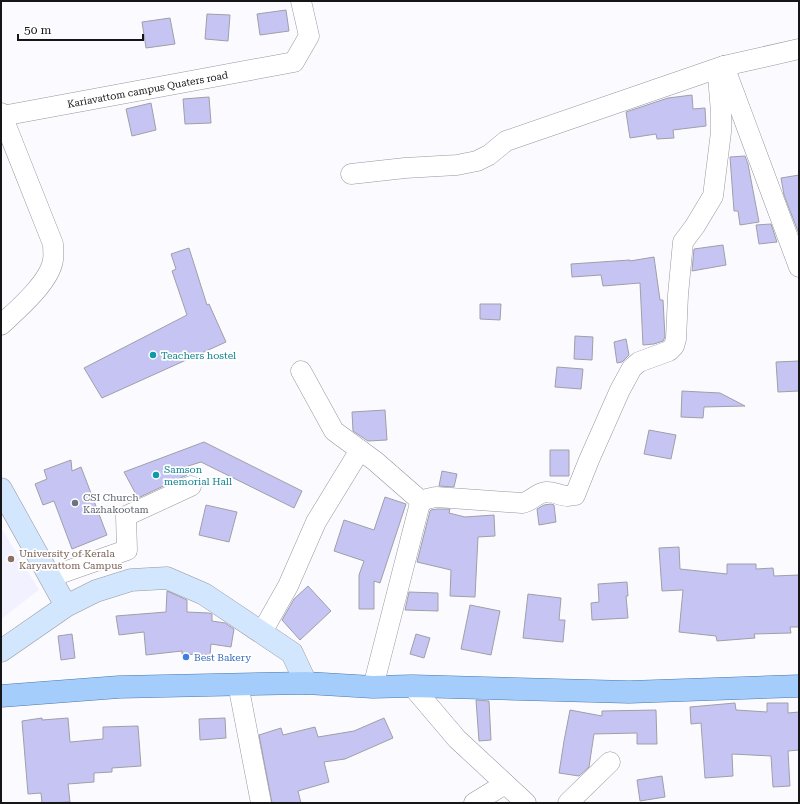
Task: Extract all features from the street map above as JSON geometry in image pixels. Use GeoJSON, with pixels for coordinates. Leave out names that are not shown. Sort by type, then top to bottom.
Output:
{"type":"FeatureCollection","features":[{"type":"Feature","properties":{"kind":"main road"},"geometry":{"type":"LineString","coordinates":[[1,489],[66,606]]}},
{"type":"Feature","properties":{"kind":"main road"},"geometry":{"type":"LineString","coordinates":[[1,651],[66,606],[96,591],[131,580],[167,578],[204,594],[292,653],[306,683]]}},
{"type":"Feature","properties":{"kind":"main road"},"geometry":{"type":"LineString","coordinates":[[1,696],[119,687],[306,683],[373,687],[412,686],[629,692],[799,686]]}},
{"type":"Feature","properties":{"kind":"street","name":"Kariavattom campus Quaters road"},"geometry":{"type":"LineString","coordinates":[[2,114],[294,62],[309,36],[301,1]]}},
{"type":"Feature","properties":{"kind":"street"},"geometry":{"type":"LineString","coordinates":[[351,174],[406,168],[457,166],[478,161],[489,155],[506,141],[724,66],[799,49]]}},
{"type":"Feature","properties":{"kind":"street"},"geometry":{"type":"LineString","coordinates":[[724,66],[797,257]]}},
{"type":"Feature","properties":{"kind":"street"},"geometry":{"type":"LineString","coordinates":[[373,687],[422,502],[425,499],[436,497],[526,503],[543,492],[550,491],[568,496],[575,495],[617,396],[632,368],[639,362],[669,351],[674,346],[676,339],[683,242],[695,226],[712,196],[721,132],[718,76],[724,66]]}},
{"type":"Feature","properties":{"kind":"street"},"geometry":{"type":"LineString","coordinates":[[1,325],[33,295],[49,272],[53,260],[53,244],[2,114]]}},
{"type":"Feature","properties":{"kind":"street"},"geometry":{"type":"LineString","coordinates":[[301,371],[334,431],[375,461],[422,502]]}},
{"type":"Feature","properties":{"kind":"street"},"geometry":{"type":"LineString","coordinates":[[262,632],[288,586],[316,522],[360,450]]}},
{"type":"Feature","properties":{"kind":"street"},"geometry":{"type":"LineString","coordinates":[[50,577],[127,550],[126,516],[190,486]]}},
{"type":"Feature","properties":{"kind":"street"},"geometry":{"type":"LineString","coordinates":[[238,684],[261,803]]}},
{"type":"Feature","properties":{"kind":"street"},"geometry":{"type":"LineString","coordinates":[[412,686],[457,739],[526,803]]}},
{"type":"Feature","properties":{"kind":"street"},"geometry":{"type":"LineString","coordinates":[[568,803],[610,762]]}},
{"type":"Feature","properties":{"kind":"street"},"geometry":{"type":"LineString","coordinates":[[474,803],[505,784]]}},
{"type":"Feature","properties":{"kind":"shaded area","name":"University of Kerala Karyavattom Campus"},"geometry":{"type":"Polygon","coordinates":[[[1,528],[39,590],[1,619],[1,528]]]}},
{"type":"Feature","properties":{"kind":"building"},"geometry":{"type":"Polygon","coordinates":[[[286,10],[289,31],[260,35],[257,14],[286,10]]]}},
{"type":"Feature","properties":{"kind":"building"},"geometry":{"type":"Polygon","coordinates":[[[207,14],[230,15],[228,41],[205,39],[207,14]]]}},
{"type":"Feature","properties":{"kind":"building"},"geometry":{"type":"Polygon","coordinates":[[[170,18],[175,44],[146,48],[142,22],[170,18]]]}},
{"type":"Feature","properties":{"kind":"building"},"geometry":{"type":"Polygon","coordinates":[[[692,95],[693,109],[705,108],[706,126],[673,130],[674,138],[657,139],[656,134],[630,138],[626,112],[668,98],[692,95]]]}},
{"type":"Feature","properties":{"kind":"building"},"geometry":{"type":"Polygon","coordinates":[[[209,97],[211,123],[185,124],[183,99],[209,97]]]}},
{"type":"Feature","properties":{"kind":"building"},"geometry":{"type":"Polygon","coordinates":[[[151,103],[156,130],[132,136],[126,109],[151,103]]]}},
{"type":"Feature","properties":{"kind":"building"},"geometry":{"type":"Polygon","coordinates":[[[745,156],[748,164],[759,222],[740,225],[738,211],[734,211],[730,157],[745,156]]]}},
{"type":"Feature","properties":{"kind":"building"},"geometry":{"type":"Polygon","coordinates":[[[799,175],[799,234],[784,195],[781,178],[799,175]]]}},
{"type":"Feature","properties":{"kind":"building"},"geometry":{"type":"Polygon","coordinates":[[[771,224],[777,242],[759,244],[756,225],[771,224]]]}},
{"type":"Feature","properties":{"kind":"building"},"geometry":{"type":"Polygon","coordinates":[[[723,245],[726,265],[692,271],[694,249],[723,245]]]}},
{"type":"Feature","properties":{"kind":"building","name":"Teachers hostel"},"geometry":{"type":"Polygon","coordinates":[[[189,248],[207,305],[209,304],[226,342],[102,398],[84,368],[187,315],[172,271],[176,269],[171,254],[189,248]]]}},
{"type":"Feature","properties":{"kind":"building"},"geometry":{"type":"Polygon","coordinates":[[[654,257],[660,300],[663,300],[665,337],[663,341],[643,345],[640,283],[603,286],[601,275],[572,277],[571,264],[630,261],[654,257]]]}},
{"type":"Feature","properties":{"kind":"building"},"geometry":{"type":"Polygon","coordinates":[[[480,304],[501,304],[500,320],[480,319],[480,304]]]}},
{"type":"Feature","properties":{"kind":"building"},"geometry":{"type":"Polygon","coordinates":[[[575,336],[593,337],[592,360],[574,359],[575,336]]]}},
{"type":"Feature","properties":{"kind":"building"},"geometry":{"type":"Polygon","coordinates":[[[626,339],[629,355],[622,362],[617,363],[614,342],[626,339]]]}},
{"type":"Feature","properties":{"kind":"building"},"geometry":{"type":"Polygon","coordinates":[[[799,361],[799,391],[778,392],[776,362],[799,361]]]}},
{"type":"Feature","properties":{"kind":"building"},"geometry":{"type":"Polygon","coordinates":[[[557,367],[583,369],[581,389],[555,387],[557,367]]]}},
{"type":"Feature","properties":{"kind":"building"},"geometry":{"type":"Polygon","coordinates":[[[682,391],[720,393],[745,406],[704,407],[703,418],[681,417],[682,391]]]}},
{"type":"Feature","properties":{"kind":"building"},"geometry":{"type":"Polygon","coordinates":[[[385,410],[387,440],[368,441],[353,431],[352,412],[385,410]]]}},
{"type":"Feature","properties":{"kind":"building"},"geometry":{"type":"Polygon","coordinates":[[[649,430],[676,435],[671,459],[644,454],[649,430]]]}},
{"type":"Feature","properties":{"kind":"building"},"geometry":{"type":"Polygon","coordinates":[[[204,442],[302,491],[294,508],[201,462],[188,466],[187,475],[138,498],[124,472],[204,442]]]}},
{"type":"Feature","properties":{"kind":"building"},"geometry":{"type":"Polygon","coordinates":[[[550,450],[569,450],[569,476],[550,476],[550,450]]]}},
{"type":"Feature","properties":{"kind":"building","name":"CSI Church Kazhakootam"},"geometry":{"type":"Polygon","coordinates":[[[71,460],[72,471],[81,467],[107,535],[72,549],[54,501],[43,505],[35,484],[47,479],[44,470],[71,460]]]}},
{"type":"Feature","properties":{"kind":"building"},"geometry":{"type":"Polygon","coordinates":[[[442,471],[457,474],[454,487],[439,486],[442,471]]]}},
{"type":"Feature","properties":{"kind":"building"},"geometry":{"type":"Polygon","coordinates":[[[385,497],[406,504],[380,583],[374,581],[374,609],[359,609],[359,575],[364,561],[334,551],[344,520],[374,530],[385,497]]]}},
{"type":"Feature","properties":{"kind":"building"},"geometry":{"type":"Polygon","coordinates":[[[206,505],[237,512],[229,542],[199,535],[206,505]]]}},
{"type":"Feature","properties":{"kind":"building"},"geometry":{"type":"Polygon","coordinates":[[[544,505],[554,505],[556,522],[539,525],[537,509],[544,505]]]}},
{"type":"Feature","properties":{"kind":"building"},"geometry":{"type":"Polygon","coordinates":[[[437,509],[450,509],[449,513],[465,517],[494,515],[495,536],[478,537],[475,597],[450,596],[451,570],[417,562],[430,511],[437,509]]]}},
{"type":"Feature","properties":{"kind":"building"},"geometry":{"type":"Polygon","coordinates":[[[679,547],[680,569],[727,574],[727,564],[756,564],[756,569],[773,568],[774,576],[799,575],[799,627],[790,627],[791,633],[754,634],[755,638],[717,641],[716,636],[679,632],[683,590],[662,591],[659,548],[679,547]]]}},
{"type":"Feature","properties":{"kind":"building"},"geometry":{"type":"Polygon","coordinates":[[[627,582],[628,596],[626,596],[628,618],[592,620],[591,603],[599,602],[598,584],[627,582]]]}},
{"type":"Feature","properties":{"kind":"building"},"geometry":{"type":"Polygon","coordinates":[[[308,586],[331,611],[300,640],[282,620],[294,599],[308,586]]]}},
{"type":"Feature","properties":{"kind":"building"},"geometry":{"type":"Polygon","coordinates":[[[167,591],[187,600],[187,612],[212,614],[212,621],[225,623],[234,629],[231,647],[211,644],[210,655],[182,654],[182,651],[146,655],[144,632],[119,635],[116,616],[166,612],[167,591]]]}},
{"type":"Feature","properties":{"kind":"building"},"geometry":{"type":"Polygon","coordinates":[[[409,592],[438,593],[438,611],[405,610],[409,592]]]}},
{"type":"Feature","properties":{"kind":"building"},"geometry":{"type":"Polygon","coordinates":[[[528,594],[561,598],[559,620],[565,620],[563,642],[523,638],[528,594]]]}},
{"type":"Feature","properties":{"kind":"building"},"geometry":{"type":"Polygon","coordinates":[[[470,605],[500,611],[491,655],[461,649],[470,605]]]}},
{"type":"Feature","properties":{"kind":"building"},"geometry":{"type":"Polygon","coordinates":[[[72,634],[75,658],[61,660],[58,636],[72,634]]]}},
{"type":"Feature","properties":{"kind":"building"},"geometry":{"type":"Polygon","coordinates":[[[416,634],[430,638],[424,658],[410,654],[416,634]]]}},
{"type":"Feature","properties":{"kind":"building"},"geometry":{"type":"Polygon","coordinates":[[[476,700],[489,701],[491,740],[479,741],[476,700]]]}},
{"type":"Feature","properties":{"kind":"building"},"geometry":{"type":"Polygon","coordinates":[[[735,703],[736,710],[767,712],[767,703],[788,703],[788,713],[799,712],[799,750],[788,751],[790,786],[773,787],[771,756],[732,754],[733,776],[705,778],[701,723],[691,724],[690,707],[735,703]]]}},
{"type":"Feature","properties":{"kind":"building"},"geometry":{"type":"Polygon","coordinates":[[[570,710],[602,716],[602,711],[656,710],[657,744],[637,744],[637,733],[594,734],[589,767],[579,776],[559,773],[570,710]]]}},
{"type":"Feature","properties":{"kind":"building"},"geometry":{"type":"Polygon","coordinates":[[[42,718],[42,720],[68,718],[70,742],[103,739],[103,727],[138,726],[141,766],[112,768],[112,772],[94,773],[94,782],[68,784],[70,802],[42,803],[41,793],[28,794],[22,721],[42,718]]]}},
{"type":"Feature","properties":{"kind":"building"},"geometry":{"type":"Polygon","coordinates":[[[225,718],[226,738],[200,740],[199,719],[225,718]]]}},
{"type":"Feature","properties":{"kind":"building"},"geometry":{"type":"Polygon","coordinates":[[[384,718],[393,738],[345,759],[324,762],[329,782],[298,791],[301,803],[272,803],[259,735],[281,728],[283,735],[315,727],[318,737],[354,731],[384,718]]]}},
{"type":"Feature","properties":{"kind":"building"},"geometry":{"type":"Polygon","coordinates":[[[662,776],[665,797],[640,801],[637,780],[662,776]]]}},
{"type":"Feature","properties":{"kind":"place","name":"Teachers hostel"},"geometry":{"type":"Point","coordinates":[153,355]}},
{"type":"Feature","properties":{"kind":"place","name":"Samson memorial Hall"},"geometry":{"type":"Point","coordinates":[156,475]}},
{"type":"Feature","properties":{"kind":"place","name":"CSI Church Kazhakootam"},"geometry":{"type":"Point","coordinates":[75,503]}},
{"type":"Feature","properties":{"kind":"place","name":"University of Kerala Karyavattom Campus"},"geometry":{"type":"Point","coordinates":[11,559]}},
{"type":"Feature","properties":{"kind":"place","name":"Best Bakery"},"geometry":{"type":"Point","coordinates":[186,657]}}]}
